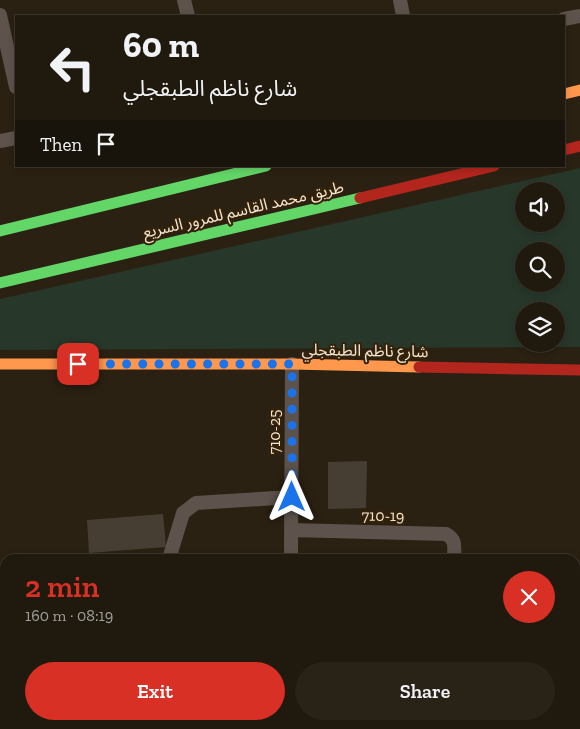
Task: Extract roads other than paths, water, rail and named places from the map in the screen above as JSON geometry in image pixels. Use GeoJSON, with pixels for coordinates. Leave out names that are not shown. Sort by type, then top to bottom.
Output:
{"type":"FeatureCollection","features":[{"type":"Feature","properties":{"kind":"main road"},"geometry":{"type":"LineString","coordinates":[[565,94],[580,90]]}},
{"type":"Feature","properties":{"kind":"main road"},"geometry":{"type":"LineString","coordinates":[[565,150],[580,146]]}},
{"type":"Feature","properties":{"kind":"main road"},"geometry":{"type":"LineString","coordinates":[[0,231],[262,167]]}},
{"type":"Feature","properties":{"kind":"main road","name":"طريق محمد القاسم للمرور السريع"},"geometry":{"type":"LineString","coordinates":[[0,284],[490,167]]}},
{"type":"Feature","properties":{"kind":"main road","name":"شارع ناظم الطبقجلي"},"geometry":{"type":"LineString","coordinates":[[0,364],[292,364],[580,370]]}},
{"type":"Feature","properties":{"kind":"street"},"geometry":{"type":"LineString","coordinates":[[184,0],[188,15]]}},
{"type":"Feature","properties":{"kind":"street"},"geometry":{"type":"LineString","coordinates":[[400,0],[403,15]]}},
{"type":"Feature","properties":{"kind":"street"},"geometry":{"type":"LineString","coordinates":[[0,15],[15,82]]}},
{"type":"Feature","properties":{"kind":"street"},"geometry":{"type":"LineString","coordinates":[[565,19],[580,16]]}},
{"type":"Feature","properties":{"kind":"street"},"geometry":{"type":"LineString","coordinates":[[0,141],[15,138]]}},
{"type":"Feature","properties":{"kind":"street","name":"710-25"},"geometry":{"type":"LineString","coordinates":[[291,554],[292,364]]}},
{"type":"Feature","properties":{"kind":"street"},"geometry":{"type":"LineString","coordinates":[[171,554],[183,513],[196,503],[292,497]]}},
{"type":"Feature","properties":{"kind":"street","name":"710-19"},"geometry":{"type":"LineString","coordinates":[[291,530],[446,534],[452,537],[454,542],[454,554]]}}]}
